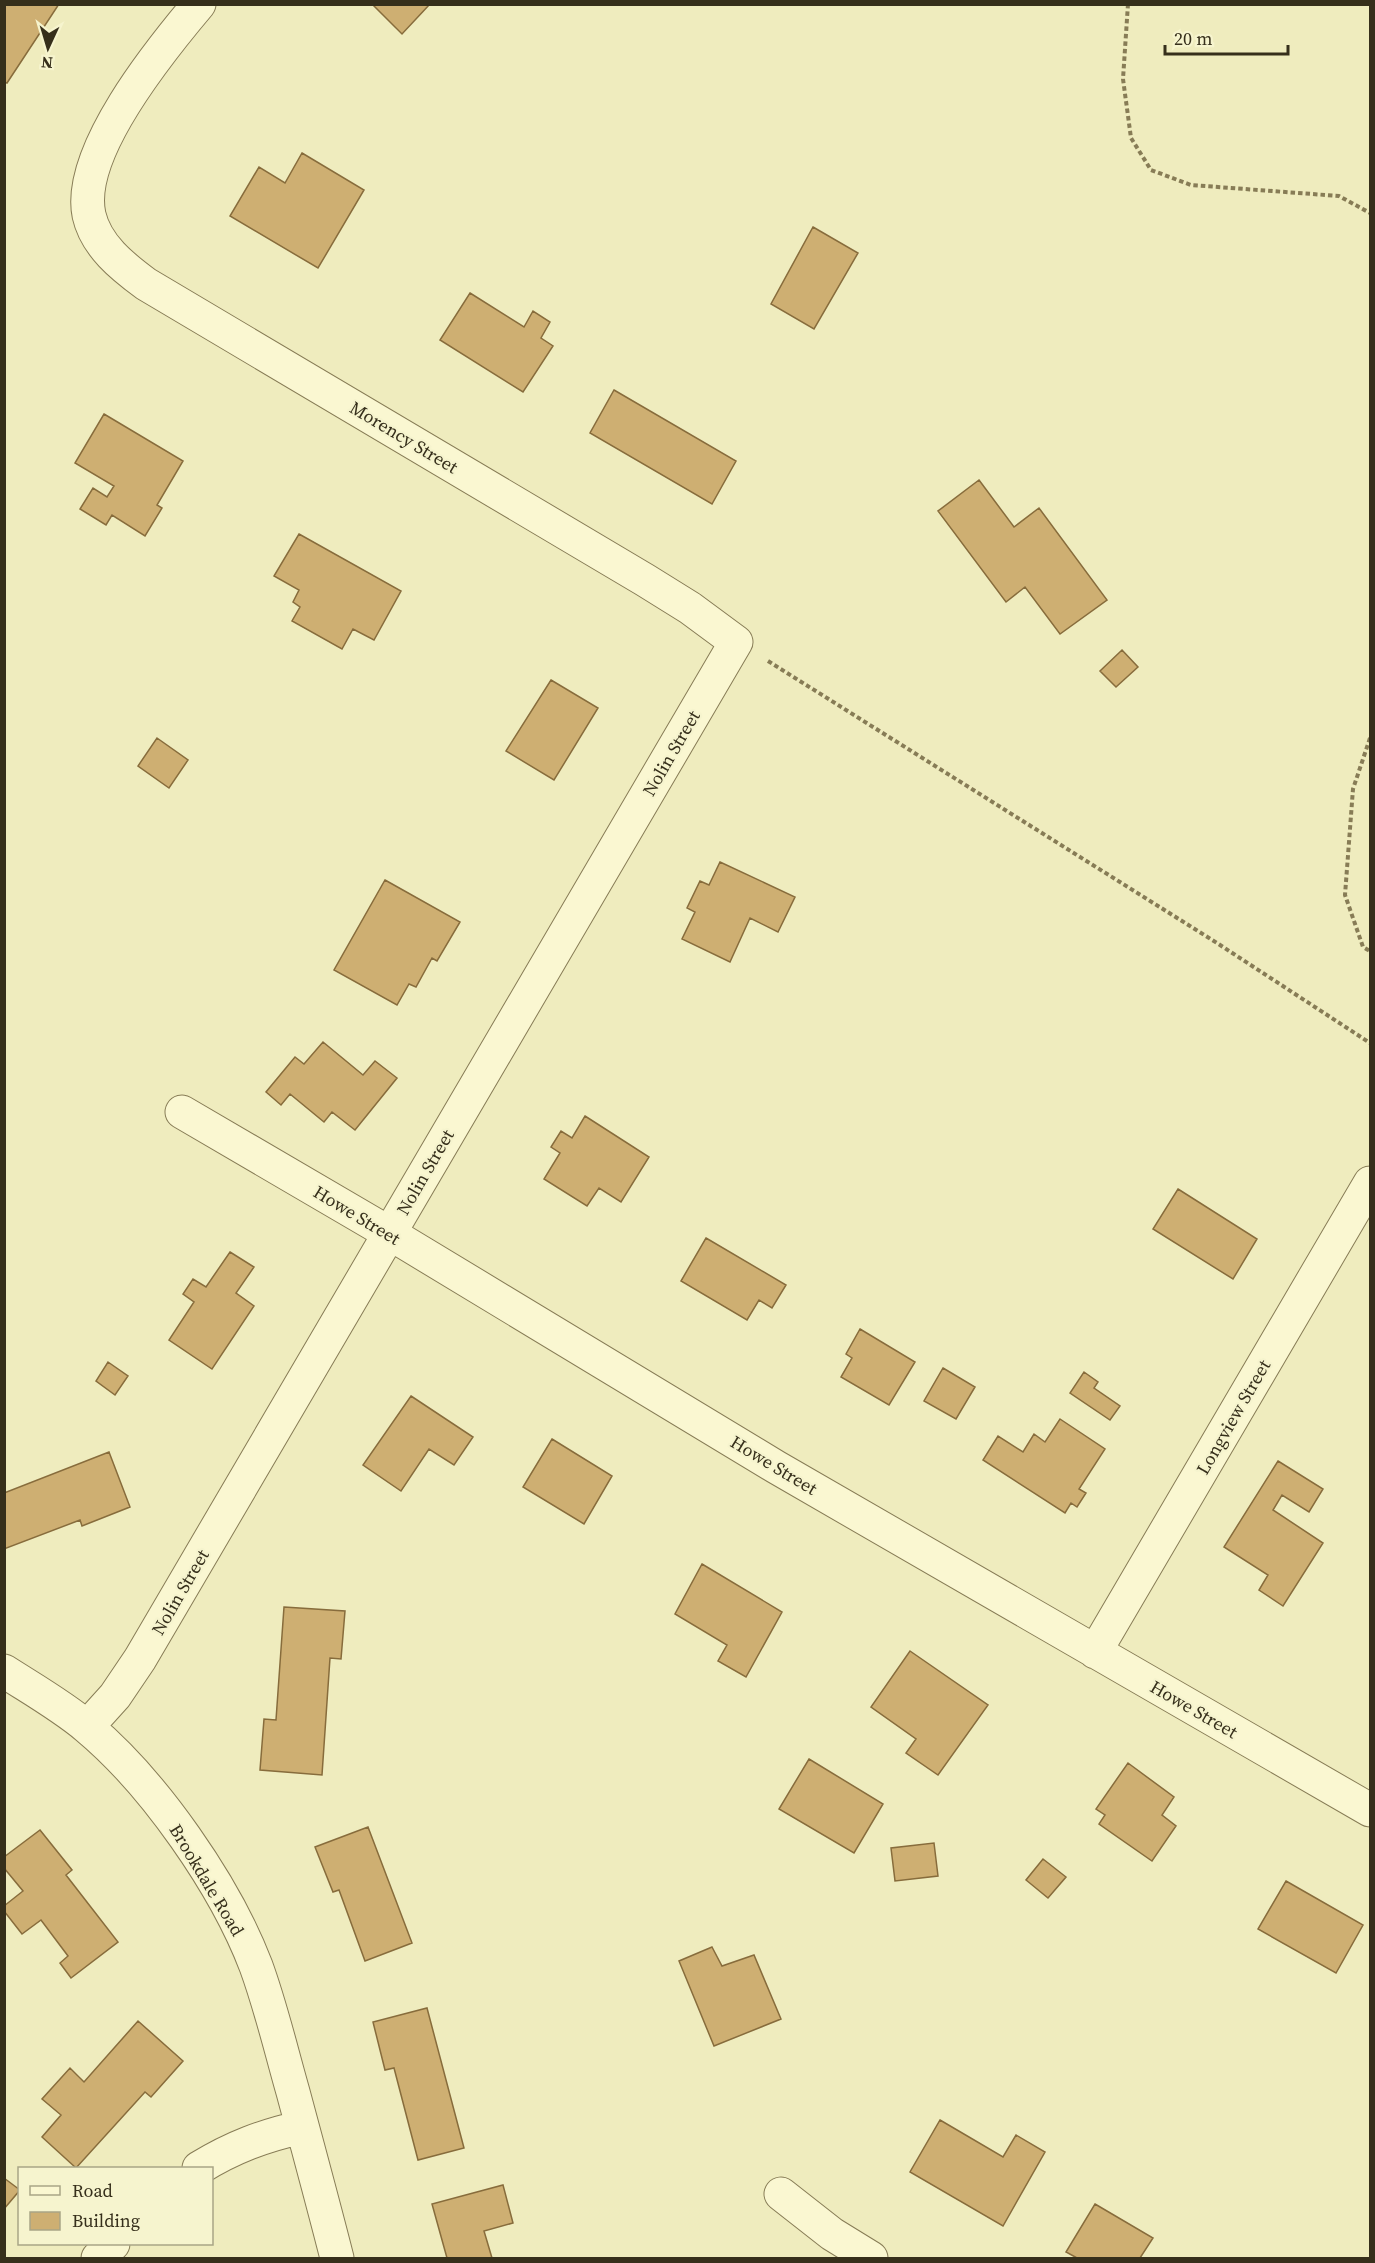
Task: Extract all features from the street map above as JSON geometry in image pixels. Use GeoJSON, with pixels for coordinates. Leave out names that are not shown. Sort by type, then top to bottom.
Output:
{"type":"FeatureCollection","features":[{"type":"Feature","properties":{"kind":"street","name":"Morency Street"},"geometry":{"type":"LineString","coordinates":[[200,4],[170,39],[131,94],[108,132],[95,162],[90,190],[90,215],[102,242],[119,264],[146,284],[645,580],[690,608],[736,642]]}},
{"type":"Feature","properties":{"kind":"street","name":"Nolin Street"},"geometry":{"type":"LineString","coordinates":[[87,1727],[115,1696],[140,1659],[736,642]]}},
{"type":"Feature","properties":{"kind":"street","name":"Howe Street"},"geometry":{"type":"LineString","coordinates":[[182,1112],[389,1233],[776,1467],[1371,1810]]}},
{"type":"Feature","properties":{"kind":"street","name":"Longview Street"},"geometry":{"type":"LineString","coordinates":[[1095,1652],[1371,1183]]}},
{"type":"Feature","properties":{"kind":"street","name":"Brookdale Road"},"geometry":{"type":"LineString","coordinates":[[4,1671],[87,1727],[130,1770],[169,1817],[232,1916],[255,1965],[269,2006],[338,2259]]}},
{"type":"Feature","properties":{"kind":"street"},"geometry":{"type":"LineString","coordinates":[[202,2167],[231,2149],[263,2136],[302,2127]]}},
{"type":"Feature","properties":{"kind":"street"},"geometry":{"type":"LineString","coordinates":[[781,2194],[832,2234],[871,2259]]}},
{"type":"Feature","properties":{"kind":"street"},"geometry":{"type":"LineString","coordinates":[[98,2259],[112,2245]]}},
{"type":"Feature","properties":{"kind":"path"},"geometry":{"type":"LineString","coordinates":[[1128,4],[1124,79],[1131,138],[1150,170],[1191,185],[1339,196],[1371,213]]}},
{"type":"Feature","properties":{"kind":"path"},"geometry":{"type":"LineString","coordinates":[[736,642],[1217,943],[1371,1043]]}},
{"type":"Feature","properties":{"kind":"path"},"geometry":{"type":"LineString","coordinates":[[1371,738],[1353,789],[1345,895],[1364,947],[1371,951]]}},
{"type":"Feature","properties":{"kind":"building"},"geometry":{"type":"Polygon","coordinates":[[[4,4],[59,4],[7,83],[4,82],[4,4]]]}},
{"type":"Feature","properties":{"kind":"building"},"geometry":{"type":"Polygon","coordinates":[[[372,4],[430,4],[402,34],[372,4]]]}},
{"type":"Feature","properties":{"kind":"building"},"geometry":{"type":"Polygon","coordinates":[[[302,153],[364,190],[318,268],[230,216],[259,167],[285,183],[302,153]]]}},
{"type":"Feature","properties":{"kind":"building"},"geometry":{"type":"Polygon","coordinates":[[[813,227],[858,253],[814,329],[771,304],[813,227]]]}},
{"type":"Feature","properties":{"kind":"building"},"geometry":{"type":"Polygon","coordinates":[[[470,293],[524,327],[533,311],[550,322],[541,338],[553,346],[523,392],[440,340],[470,293]]]}},
{"type":"Feature","properties":{"kind":"building"},"geometry":{"type":"Polygon","coordinates":[[[614,390],[736,461],[712,504],[590,433],[614,390]]]}},
{"type":"Feature","properties":{"kind":"building"},"geometry":{"type":"Polygon","coordinates":[[[104,414],[183,461],[157,505],[162,508],[145,536],[112,515],[106,525],[80,509],[93,488],[107,497],[114,486],[75,463],[104,414]]]}},
{"type":"Feature","properties":{"kind":"building"},"geometry":{"type":"Polygon","coordinates":[[[979,480],[1014,527],[1039,508],[1107,600],[1060,634],[1025,587],[1006,602],[938,511],[979,480]]]}},
{"type":"Feature","properties":{"kind":"building"},"geometry":{"type":"Polygon","coordinates":[[[299,534],[401,591],[374,640],[353,629],[342,649],[292,621],[300,607],[293,602],[299,590],[274,576],[299,534]]]}},
{"type":"Feature","properties":{"kind":"building"},"geometry":{"type":"Polygon","coordinates":[[[1122,650],[1138,667],[1116,687],[1100,671],[1122,650]]]}},
{"type":"Feature","properties":{"kind":"building"},"geometry":{"type":"Polygon","coordinates":[[[551,680],[598,708],[554,780],[506,751],[551,680]]]}},
{"type":"Feature","properties":{"kind":"building"},"geometry":{"type":"Polygon","coordinates":[[[157,738],[188,760],[169,788],[138,766],[157,738]]]}},
{"type":"Feature","properties":{"kind":"building"},"geometry":{"type":"Polygon","coordinates":[[[720,862],[795,897],[778,932],[750,918],[730,962],[682,939],[695,912],[687,908],[700,881],[709,885],[720,862]]]}},
{"type":"Feature","properties":{"kind":"building"},"geometry":{"type":"Polygon","coordinates":[[[385,880],[460,922],[437,961],[432,958],[416,987],[409,984],[397,1005],[334,970],[385,880]]]}},
{"type":"Feature","properties":{"kind":"building"},"geometry":{"type":"Polygon","coordinates":[[[323,1042],[363,1075],[375,1061],[397,1078],[355,1130],[332,1112],[324,1122],[290,1094],[281,1105],[266,1092],[295,1057],[304,1064],[323,1042]]]}},
{"type":"Feature","properties":{"kind":"building"},"geometry":{"type":"Polygon","coordinates":[[[585,1116],[649,1157],[621,1202],[599,1188],[587,1206],[544,1179],[560,1153],[551,1147],[561,1131],[572,1138],[585,1116]]]}},
{"type":"Feature","properties":{"kind":"building"},"geometry":{"type":"Polygon","coordinates":[[[1178,1189],[1257,1239],[1233,1279],[1153,1229],[1178,1189]]]}},
{"type":"Feature","properties":{"kind":"building"},"geometry":{"type":"Polygon","coordinates":[[[706,1238],[786,1285],[772,1308],[759,1300],[747,1320],[681,1281],[706,1238]]]}},
{"type":"Feature","properties":{"kind":"building"},"geometry":{"type":"Polygon","coordinates":[[[230,1252],[254,1267],[236,1293],[254,1306],[212,1369],[169,1340],[194,1302],[183,1294],[193,1279],[206,1287],[230,1252]]]}},
{"type":"Feature","properties":{"kind":"building"},"geometry":{"type":"Polygon","coordinates":[[[860,1329],[915,1362],[889,1405],[841,1377],[852,1358],[846,1354],[860,1329]]]}},
{"type":"Feature","properties":{"kind":"building"},"geometry":{"type":"Polygon","coordinates":[[[108,1362],[128,1376],[115,1395],[96,1381],[108,1362]]]}},
{"type":"Feature","properties":{"kind":"building"},"geometry":{"type":"Polygon","coordinates":[[[943,1368],[975,1387],[956,1419],[924,1401],[943,1368]]]}},
{"type":"Feature","properties":{"kind":"building"},"geometry":{"type":"Polygon","coordinates":[[[1084,1372],[1098,1382],[1094,1388],[1120,1406],[1110,1420],[1070,1393],[1084,1372]]]}},
{"type":"Feature","properties":{"kind":"building"},"geometry":{"type":"Polygon","coordinates":[[[411,1396],[473,1437],[454,1465],[429,1449],[401,1491],[363,1465],[411,1396]]]}},
{"type":"Feature","properties":{"kind":"building"},"geometry":{"type":"Polygon","coordinates":[[[1060,1419],[1105,1449],[1079,1489],[1086,1493],[1077,1507],[1071,1503],[1065,1513],[983,1460],[998,1436],[1023,1452],[1034,1434],[1045,1442],[1060,1419]]]}},
{"type":"Feature","properties":{"kind":"building"},"geometry":{"type":"Polygon","coordinates":[[[552,1439],[612,1476],[584,1524],[523,1487],[552,1439]]]}},
{"type":"Feature","properties":{"kind":"building"},"geometry":{"type":"Polygon","coordinates":[[[109,1452],[130,1507],[82,1526],[80,1520],[4,1549],[4,1493],[109,1452]]]}},
{"type":"Feature","properties":{"kind":"building"},"geometry":{"type":"Polygon","coordinates":[[[1278,1461],[1323,1489],[1309,1512],[1282,1495],[1273,1510],[1323,1543],[1283,1606],[1259,1590],[1268,1575],[1224,1547],[1278,1461]]]}},
{"type":"Feature","properties":{"kind":"building"},"geometry":{"type":"Polygon","coordinates":[[[702,1564],[782,1612],[746,1677],[718,1661],[727,1645],[675,1614],[702,1564]]]}},
{"type":"Feature","properties":{"kind":"building"},"geometry":{"type":"Polygon","coordinates":[[[284,1607],[345,1611],[341,1659],[330,1658],[322,1775],[260,1770],[264,1719],[276,1720],[284,1607]]]}},
{"type":"Feature","properties":{"kind":"building"},"geometry":{"type":"Polygon","coordinates":[[[910,1651],[988,1705],[938,1775],[906,1753],[916,1739],[871,1707],[910,1651]]]}},
{"type":"Feature","properties":{"kind":"building"},"geometry":{"type":"Polygon","coordinates":[[[809,1759],[883,1804],[854,1853],[779,1809],[809,1759]]]}},
{"type":"Feature","properties":{"kind":"building"},"geometry":{"type":"Polygon","coordinates":[[[1128,1763],[1174,1797],[1162,1815],[1176,1826],[1152,1861],[1099,1824],[1105,1815],[1096,1809],[1128,1763]]]}},
{"type":"Feature","properties":{"kind":"building"},"geometry":{"type":"Polygon","coordinates":[[[368,1827],[412,1943],[365,1961],[339,1890],[333,1892],[315,1847],[368,1827]]]}},
{"type":"Feature","properties":{"kind":"building"},"geometry":{"type":"Polygon","coordinates":[[[40,1830],[72,1870],[66,1875],[118,1942],[71,1978],[60,1963],[68,1956],[41,1920],[22,1934],[4,1911],[4,1906],[23,1891],[4,1868],[4,1857],[40,1830]]]}},
{"type":"Feature","properties":{"kind":"building"},"geometry":{"type":"Polygon","coordinates":[[[934,1843],[938,1876],[895,1881],[891,1848],[934,1843]]]}},
{"type":"Feature","properties":{"kind":"building"},"geometry":{"type":"Polygon","coordinates":[[[1043,1859],[1066,1877],[1048,1898],[1026,1880],[1043,1859]]]}},
{"type":"Feature","properties":{"kind":"building"},"geometry":{"type":"Polygon","coordinates":[[[1286,1881],[1363,1925],[1336,1973],[1258,1929],[1286,1881]]]}},
{"type":"Feature","properties":{"kind":"building"},"geometry":{"type":"Polygon","coordinates":[[[712,1947],[722,1966],[754,1955],[781,2019],[714,2046],[679,1961],[712,1947]]]}},
{"type":"Feature","properties":{"kind":"building"},"geometry":{"type":"Polygon","coordinates":[[[427,2008],[464,2148],[418,2160],[394,2068],[385,2070],[373,2022],[427,2008]]]}},
{"type":"Feature","properties":{"kind":"building"},"geometry":{"type":"Polygon","coordinates":[[[138,2021],[183,2061],[151,2097],[145,2092],[75,2167],[42,2137],[61,2115],[42,2099],[70,2068],[84,2082],[138,2021]]]}},
{"type":"Feature","properties":{"kind":"building"},"geometry":{"type":"Polygon","coordinates":[[[940,2120],[1003,2157],[1016,2135],[1045,2152],[1003,2226],[910,2172],[940,2120]]]}},
{"type":"Feature","properties":{"kind":"building"},"geometry":{"type":"Polygon","coordinates":[[[4,2178],[18,2188],[18,2192],[4,2209],[4,2178]]]}},
{"type":"Feature","properties":{"kind":"building"},"geometry":{"type":"Polygon","coordinates":[[[503,2185],[513,2223],[484,2231],[492,2258],[447,2258],[432,2204],[503,2185]]]}},
{"type":"Feature","properties":{"kind":"building"},"geometry":{"type":"Polygon","coordinates":[[[1095,2204],[1153,2238],[1140,2258],[1077,2258],[1066,2252],[1095,2204]]]}}]}
